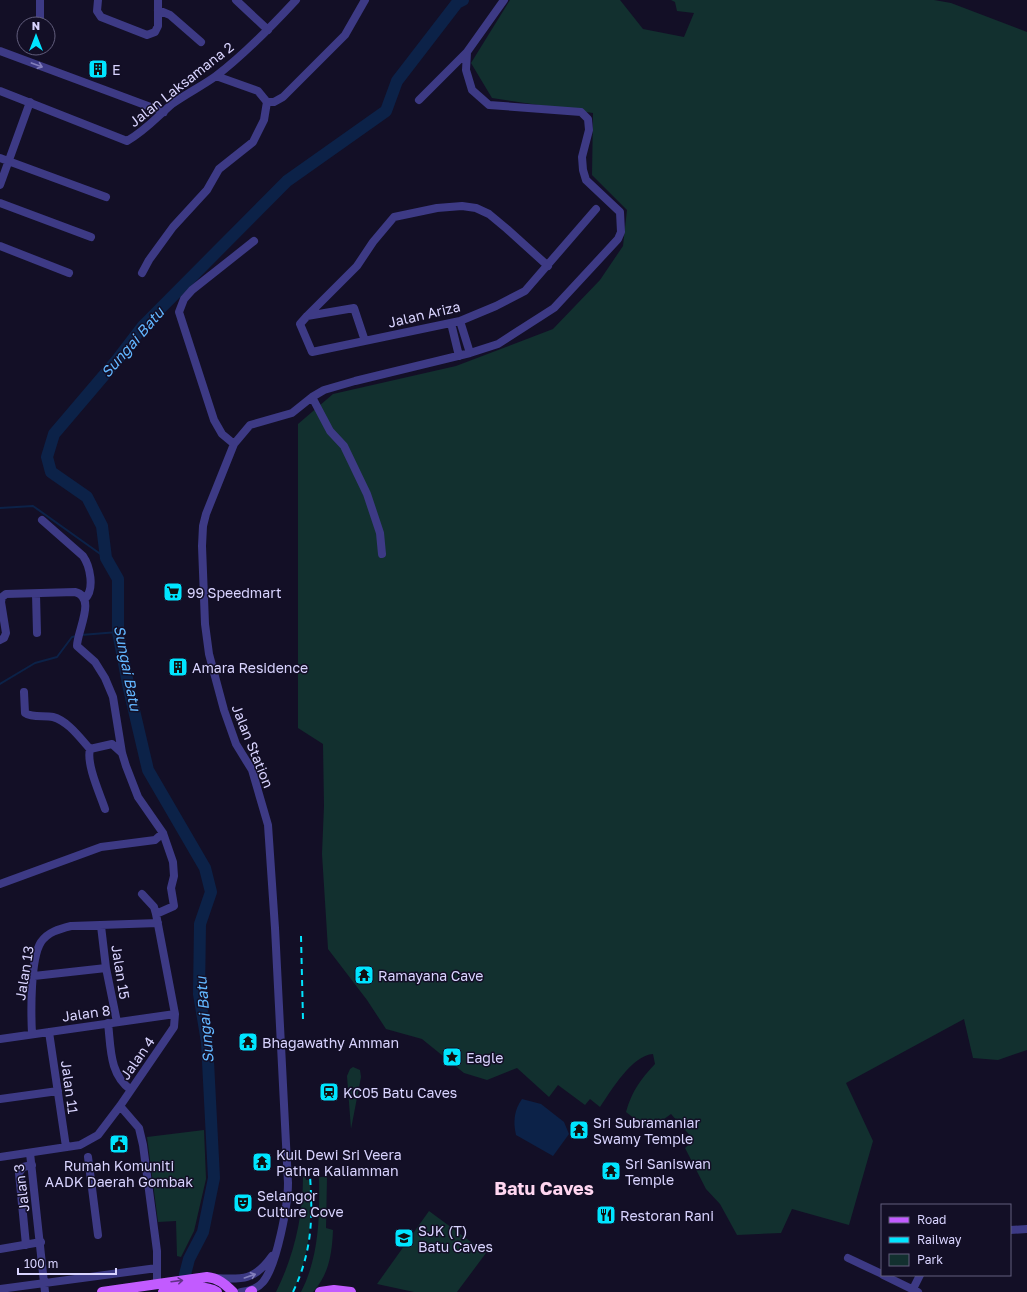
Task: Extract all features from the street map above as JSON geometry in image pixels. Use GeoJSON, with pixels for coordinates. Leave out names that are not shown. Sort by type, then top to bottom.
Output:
{"type":"FeatureCollection","features":[{"type":"Feature","properties":{"kind":"main road"},"geometry":{"type":"LineString","coordinates":[[102,1292],[161,1286],[193,1279],[214,1278],[222,1282],[233,1292]]}},
{"type":"Feature","properties":{"kind":"main road"},"geometry":{"type":"LineString","coordinates":[[161,1286],[188,1289],[207,1288],[216,1291]]}},
{"type":"Feature","properties":{"kind":"main road"},"geometry":{"type":"LineString","coordinates":[[320,1292],[334,1290],[351,1292]]}},
{"type":"Feature","properties":{"kind":"street"},"geometry":{"type":"LineString","coordinates":[[40,0],[40,16]]}},
{"type":"Feature","properties":{"kind":"street"},"geometry":{"type":"LineString","coordinates":[[98,0],[97,11],[100,17],[147,35],[155,32],[158,26],[158,0]]}},
{"type":"Feature","properties":{"kind":"street"},"geometry":{"type":"LineString","coordinates":[[236,0],[268,30]]}},
{"type":"Feature","properties":{"kind":"street","name":"Jalan Laksamana 2"},"geometry":{"type":"LineString","coordinates":[[0,91],[127,141],[144,130],[173,104],[216,76],[268,30],[296,0]]}},
{"type":"Feature","properties":{"kind":"street"},"geometry":{"type":"LineString","coordinates":[[267,102],[274,102],[283,97],[345,35],[365,0]]}},
{"type":"Feature","properties":{"kind":"street"},"geometry":{"type":"LineString","coordinates":[[419,100],[467,52],[504,0]]}},
{"type":"Feature","properties":{"kind":"street"},"geometry":{"type":"LineString","coordinates":[[158,10],[170,15],[201,42]]}},
{"type":"Feature","properties":{"kind":"street"},"geometry":{"type":"LineString","coordinates":[[0,51],[164,112]]}},
{"type":"Feature","properties":{"kind":"street","name":"Jalan Station"},"geometry":{"type":"LineString","coordinates":[[241,1292],[251,1291],[263,1282],[268,1274],[283,1224],[288,1183],[275,928],[268,825],[252,770],[236,744],[224,710],[209,654],[205,624],[203,526],[234,444],[250,426],[292,413],[312,397],[324,390],[459,356],[498,344],[554,308],[618,239],[621,221],[620,212],[586,180],[583,170],[582,157],[589,130],[588,119],[581,112],[489,105],[472,90],[468,81],[466,61],[467,52]]}},
{"type":"Feature","properties":{"kind":"street"},"geometry":{"type":"LineString","coordinates":[[142,273],[149,260],[173,227],[207,190],[219,169],[253,142],[264,120],[267,102],[258,90],[216,76]]}},
{"type":"Feature","properties":{"kind":"street"},"geometry":{"type":"LineString","coordinates":[[0,185],[30,102]]}},
{"type":"Feature","properties":{"kind":"street"},"geometry":{"type":"LineString","coordinates":[[0,158],[106,198]]}},
{"type":"Feature","properties":{"kind":"street"},"geometry":{"type":"LineString","coordinates":[[0,203],[91,237]]}},
{"type":"Feature","properties":{"kind":"street"},"geometry":{"type":"LineString","coordinates":[[307,316],[357,266],[372,242],[394,217],[436,208],[462,206],[476,208],[489,214],[508,229],[548,266]]}},
{"type":"Feature","properties":{"kind":"street","name":"Jalan Ariza"},"geometry":{"type":"LineString","coordinates":[[307,316],[300,324],[312,352],[460,321],[525,290],[548,266],[596,209]]}},
{"type":"Feature","properties":{"kind":"street"},"geometry":{"type":"LineString","coordinates":[[234,444],[222,434],[214,420],[179,312],[184,299],[192,290],[254,241]]}},
{"type":"Feature","properties":{"kind":"street"},"geometry":{"type":"LineString","coordinates":[[0,246],[69,273]]}},
{"type":"Feature","properties":{"kind":"street"},"geometry":{"type":"LineString","coordinates":[[307,316],[354,308],[365,341]]}},
{"type":"Feature","properties":{"kind":"street"},"geometry":{"type":"LineString","coordinates":[[460,321],[470,353]]}},
{"type":"Feature","properties":{"kind":"street"},"geometry":{"type":"LineString","coordinates":[[451,323],[459,356]]}},
{"type":"Feature","properties":{"kind":"street"},"geometry":{"type":"LineString","coordinates":[[312,397],[330,431],[344,446],[367,494],[380,533],[382,554]]}},
{"type":"Feature","properties":{"kind":"street"},"geometry":{"type":"LineString","coordinates":[[42,520],[83,556],[86,561],[91,590],[85,599]]}},
{"type":"Feature","properties":{"kind":"street"},"geometry":{"type":"LineString","coordinates":[[0,640],[6,633],[1,602],[2,597],[6,594],[75,592],[82,595],[85,599],[85,615],[77,643],[78,648],[95,662],[113,697],[122,753],[138,797],[163,833],[173,862],[174,876],[171,888],[174,905],[172,908],[156,914]]}},
{"type":"Feature","properties":{"kind":"street"},"geometry":{"type":"LineString","coordinates":[[36,594],[37,633]]}},
{"type":"Feature","properties":{"kind":"street"},"geometry":{"type":"LineString","coordinates":[[24,692],[25,713],[28,715],[50,716],[64,722],[90,749]]}},
{"type":"Feature","properties":{"kind":"street"},"geometry":{"type":"LineString","coordinates":[[90,749],[112,744],[122,753]]}},
{"type":"Feature","properties":{"kind":"street"},"geometry":{"type":"LineString","coordinates":[[90,749],[90,764],[105,809]]}},
{"type":"Feature","properties":{"kind":"street"},"geometry":{"type":"LineString","coordinates":[[0,884],[102,847],[155,840],[163,833]]}},
{"type":"Feature","properties":{"kind":"street","name":"Jalan 4"},"geometry":{"type":"LineString","coordinates":[[0,1157],[80,1145],[90,1141],[98,1134],[120,1106],[174,1027],[175,1014],[156,914],[154,907],[142,894]]}},
{"type":"Feature","properties":{"kind":"street","name":"Jalan 13"},"geometry":{"type":"LineString","coordinates":[[32,1034],[31,1007],[34,976],[41,942],[48,934],[58,929],[70,926],[158,923]]}},
{"type":"Feature","properties":{"kind":"street","name":"Jalan 15"},"geometry":{"type":"LineString","coordinates":[[101,926],[106,968],[117,1022]]}},
{"type":"Feature","properties":{"kind":"street"},"geometry":{"type":"LineString","coordinates":[[34,976],[106,968]]}},
{"type":"Feature","properties":{"kind":"street","name":"Jalan 8"},"geometry":{"type":"LineString","coordinates":[[0,1039],[175,1014]]}},
{"type":"Feature","properties":{"kind":"street"},"geometry":{"type":"LineString","coordinates":[[108,1023],[113,1065],[116,1075],[122,1084],[131,1090]]}},
{"type":"Feature","properties":{"kind":"street","name":"Jalan 11"},"geometry":{"type":"LineString","coordinates":[[49,1032],[66,1147]]}},
{"type":"Feature","properties":{"kind":"street"},"geometry":{"type":"LineString","coordinates":[[0,1099],[58,1091]]}},
{"type":"Feature","properties":{"kind":"street"},"geometry":{"type":"LineString","coordinates":[[120,1106],[139,1128],[143,1145],[157,1252],[157,1268],[161,1286]]}},
{"type":"Feature","properties":{"kind":"street","name":"Jalan 3"},"geometry":{"type":"LineString","coordinates":[[30,1152],[41,1242],[45,1292]]}},
{"type":"Feature","properties":{"kind":"street"},"geometry":{"type":"LineString","coordinates":[[88,1157],[98,1235]]}},
{"type":"Feature","properties":{"kind":"street"},"geometry":{"type":"LineString","coordinates":[[26,1245],[18,1173],[23,1167],[32,1165]]}},
{"type":"Feature","properties":{"kind":"street"},"geometry":{"type":"LineString","coordinates":[[1011,1230],[1027,1230]]}},
{"type":"Feature","properties":{"kind":"street"},"geometry":{"type":"LineString","coordinates":[[0,1248],[41,1242]]}},
{"type":"Feature","properties":{"kind":"street","name":"Jalan Station"},"geometry":{"type":"LineString","coordinates":[[214,1278],[234,1279],[254,1275],[260,1271],[275,1252]]}},
{"type":"Feature","properties":{"kind":"street"},"geometry":{"type":"LineString","coordinates":[[848,1258],[881,1274]]}},
{"type":"Feature","properties":{"kind":"street"},"geometry":{"type":"LineString","coordinates":[[0,1289],[157,1268]]}},
{"type":"Feature","properties":{"kind":"street"},"geometry":{"type":"LineString","coordinates":[[885,1276],[916,1291],[920,1276]]}},
{"type":"Feature","properties":{"kind":"street"},"geometry":{"type":"LineString","coordinates":[[216,1291],[227,1292]]}},
{"type":"Feature","properties":{"kind":"green space"},"geometry":{"type":"Polygon","coordinates":[[[510,0],[620,0],[643,29],[684,37],[694,13],[677,11],[675,2],[671,0],[934,0],[951,3],[1027,32],[1027,1050],[998,1060],[973,1058],[964,1019],[846,1083],[873,1141],[849,1225],[792,1209],[781,1233],[737,1235],[720,1204],[706,1189],[685,1148],[694,1140],[671,1114],[649,1130],[626,1112],[637,1086],[655,1064],[653,1054],[637,1060],[630,1067],[616,1083],[600,1107],[590,1099],[585,1105],[558,1085],[549,1097],[517,1068],[487,1080],[464,1073],[422,1039],[386,1029],[367,1000],[328,949],[322,854],[324,806],[323,744],[298,728],[298,424],[333,394],[456,366],[553,329],[600,280],[623,246],[627,210],[592,175],[593,113],[492,98],[471,63],[510,0]]]}},
{"type":"Feature","properties":{"kind":"green space"},"geometry":{"type":"Polygon","coordinates":[[[353,1067],[360,1070],[361,1077],[351,1129],[347,1076],[350,1069],[353,1067]]]}},
{"type":"Feature","properties":{"kind":"green space"},"geometry":{"type":"Polygon","coordinates":[[[204,1130],[206,1179],[194,1231],[181,1257],[177,1256],[176,1221],[158,1222],[147,1137],[204,1130]]]}},
{"type":"Feature","properties":{"kind":"green space"},"geometry":{"type":"Polygon","coordinates":[[[303,1177],[305,1177],[306,1180],[310,1180],[311,1210],[309,1238],[303,1264],[293,1292],[276,1292],[288,1264],[296,1236],[303,1192],[303,1177]]]}},
{"type":"Feature","properties":{"kind":"green space"},"geometry":{"type":"Polygon","coordinates":[[[319,1177],[327,1177],[326,1228],[333,1230],[332,1247],[329,1263],[323,1278],[313,1292],[301,1292],[312,1265],[315,1251],[319,1206],[319,1177]]]}},
{"type":"Feature","properties":{"kind":"green space"},"geometry":{"type":"Polygon","coordinates":[[[429,1211],[486,1253],[457,1292],[414,1292],[377,1284],[429,1211]]]}},
{"type":"Feature","properties":{"kind":"water"},"geometry":{"type":"Polygon","coordinates":[[[522,1099],[541,1104],[564,1122],[569,1134],[553,1156],[516,1135],[515,1116],[517,1107],[522,1099]]]}},
{"type":"Feature","properties":{"kind":"waterway","name":"Sungai Batu"},"geometry":{"type":"LineString","coordinates":[[181,1290],[189,1259],[203,1232],[214,1178],[207,1042],[199,994],[200,924],[211,892],[205,868],[148,770],[129,689],[118,632],[118,579],[106,558],[102,526],[87,497],[51,472],[47,457],[54,434],[117,360],[143,326],[287,181],[386,111],[397,81],[457,3],[463,0]]}},
{"type":"Feature","properties":{"kind":"waterway"},"geometry":{"type":"LineString","coordinates":[[0,508],[33,506],[106,558]]}},
{"type":"Feature","properties":{"kind":"waterway"},"geometry":{"type":"LineString","coordinates":[[81,635],[118,632]]}},
{"type":"Feature","properties":{"kind":"waterway"},"geometry":{"type":"LineString","coordinates":[[0,684],[35,663],[57,657],[72,637],[77,636]]}},
{"type":"Feature","properties":{"kind":"railway"},"geometry":{"type":"LineString","coordinates":[[301,936],[303,1020]]}},
{"type":"Feature","properties":{"kind":"railway"},"geometry":{"type":"LineString","coordinates":[[293,1292],[308,1249],[311,1221],[310,1176]]}},
{"type":"Feature","properties":{"kind":"place","name":"E"},"geometry":{"type":"Point","coordinates":[98,69]}},
{"type":"Feature","properties":{"kind":"place","name":"99 Speedmart"},"geometry":{"type":"Point","coordinates":[173,592]}},
{"type":"Feature","properties":{"kind":"place","name":"Amara Residence"},"geometry":{"type":"Point","coordinates":[178,667]}},
{"type":"Feature","properties":{"kind":"place","name":"Ramayana Cave"},"geometry":{"type":"Point","coordinates":[364,975]}},
{"type":"Feature","properties":{"kind":"place","name":"Bhagawathy Amman"},"geometry":{"type":"Point","coordinates":[248,1042]}},
{"type":"Feature","properties":{"kind":"place","name":"Eagle"},"geometry":{"type":"Point","coordinates":[452,1057]}},
{"type":"Feature","properties":{"kind":"place","name":"KC05 Batu Caves"},"geometry":{"type":"Point","coordinates":[329,1092]}},
{"type":"Feature","properties":{"kind":"place","name":"Sri Subramaniar Swamy Temple"},"geometry":{"type":"Point","coordinates":[579,1130]}},
{"type":"Feature","properties":{"kind":"place","name":"Rumah Komuniti AADK Daerah Gombak"},"geometry":{"type":"Point","coordinates":[119,1144]}},
{"type":"Feature","properties":{"kind":"place","name":"Kuil Dewi Sri Veera Pathra Kaliamman"},"geometry":{"type":"Point","coordinates":[262,1162]}},
{"type":"Feature","properties":{"kind":"place","name":"Sri Saniswan Temple"},"geometry":{"type":"Point","coordinates":[611,1171]}},
{"type":"Feature","properties":{"kind":"place","name":"Selangor Culture Cove"},"geometry":{"type":"Point","coordinates":[243,1203]}},
{"type":"Feature","properties":{"kind":"place","name":"Restoran Rani"},"geometry":{"type":"Point","coordinates":[606,1215]}},
{"type":"Feature","properties":{"kind":"place","name":"SJK (T) Batu Caves"},"geometry":{"type":"Point","coordinates":[404,1238]}},
{"type":"Feature","properties":{"kind":"district","name":"Batu Caves"},"geometry":{"type":"Point","coordinates":[544,1188]}}]}
